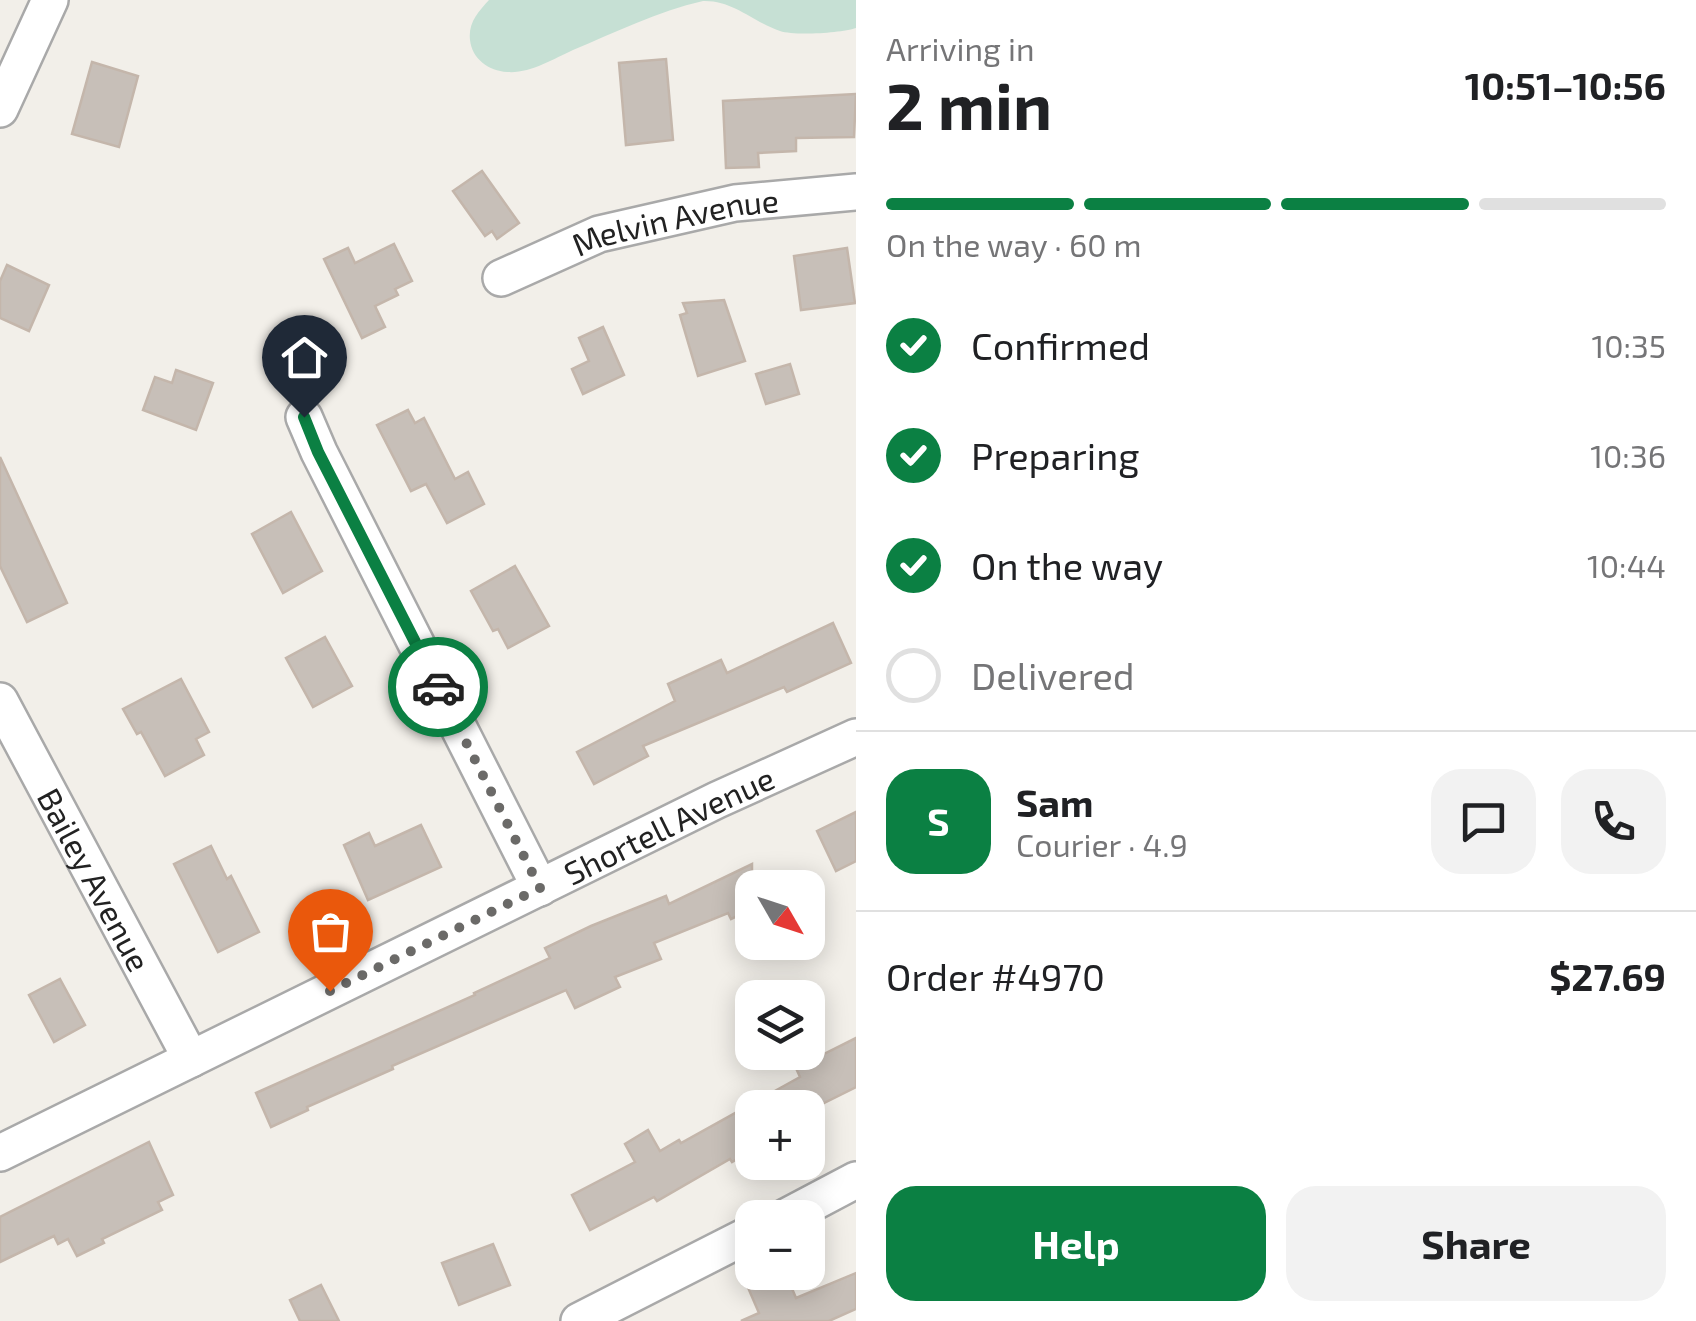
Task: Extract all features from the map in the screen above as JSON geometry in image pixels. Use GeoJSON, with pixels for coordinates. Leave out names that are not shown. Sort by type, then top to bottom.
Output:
{"type":"FeatureCollection","features":[{"type":"Feature","properties":{"kind":"street"},"geometry":{"type":"LineString","coordinates":[[0,109],[50,0]]}},
{"type":"Feature","properties":{"kind":"street","name":"Melvin Avenue"},"geometry":{"type":"LineString","coordinates":[[501,278],[599,234],[735,203],[856,192]]}},
{"type":"Feature","properties":{"kind":"street"},"geometry":{"type":"LineString","coordinates":[[304,417],[318,452],[540,888]]}},
{"type":"Feature","properties":{"kind":"street","name":"Bailey Avenue"},"geometry":{"type":"LineString","coordinates":[[0,700],[191,1059]]}},
{"type":"Feature","properties":{"kind":"street","name":"Shortell Avenue"},"geometry":{"type":"LineString","coordinates":[[0,1154],[718,800],[856,738]]}},
{"type":"Feature","properties":{"kind":"street"},"geometry":{"type":"LineString","coordinates":[[818,1200],[856,1180]]}},
{"type":"Feature","properties":{"kind":"street"},"geometry":{"type":"LineString","coordinates":[[579,1321],[735,1243]]}},
{"type":"Feature","properties":{"kind":"green space"},"geometry":{"type":"Polygon","coordinates":[[[489,0],[856,0],[856,28],[787,33],[724,4],[703,1],[669,10],[532,68],[507,72],[482,63],[471,47],[472,23],[489,0]]]}},
{"type":"Feature","properties":{"kind":"building"},"geometry":{"type":"Polygon","coordinates":[[[666,59],[673,140],[626,145],[619,63],[666,59]]]}},
{"type":"Feature","properties":{"kind":"building"},"geometry":{"type":"Polygon","coordinates":[[[92,62],[138,76],[119,147],[72,134],[92,62]]]}},
{"type":"Feature","properties":{"kind":"building"},"geometry":{"type":"Polygon","coordinates":[[[856,94],[854,137],[796,138],[796,151],[758,153],[759,167],[726,168],[723,101],[856,94]]]}},
{"type":"Feature","properties":{"kind":"building"},"geometry":{"type":"Polygon","coordinates":[[[482,171],[519,223],[497,239],[492,231],[485,236],[453,191],[482,171]]]}},
{"type":"Feature","properties":{"kind":"building"},"geometry":{"type":"Polygon","coordinates":[[[394,244],[412,281],[395,289],[398,295],[375,306],[385,327],[362,338],[324,259],[348,248],[355,263],[394,244]]]}},
{"type":"Feature","properties":{"kind":"building"},"geometry":{"type":"Polygon","coordinates":[[[847,248],[855,303],[801,310],[794,256],[847,248]]]}},
{"type":"Feature","properties":{"kind":"building"},"geometry":{"type":"Polygon","coordinates":[[[7,265],[49,285],[29,331],[0,318],[0,281],[7,265]]]}},
{"type":"Feature","properties":{"kind":"building"},"geometry":{"type":"Polygon","coordinates":[[[724,300],[745,361],[698,376],[680,315],[687,313],[683,303],[724,300]]]}},
{"type":"Feature","properties":{"kind":"building"},"geometry":{"type":"Polygon","coordinates":[[[603,327],[624,375],[583,394],[572,369],[589,361],[579,338],[603,327]]]}},
{"type":"Feature","properties":{"kind":"building"},"geometry":{"type":"Polygon","coordinates":[[[790,364],[799,394],[766,404],[756,374],[790,364]]]}},
{"type":"Feature","properties":{"kind":"building"},"geometry":{"type":"Polygon","coordinates":[[[176,370],[213,383],[196,430],[143,410],[155,377],[172,383],[176,370]]]}},
{"type":"Feature","properties":{"kind":"building"},"geometry":{"type":"Polygon","coordinates":[[[408,410],[415,423],[424,418],[455,479],[468,472],[484,504],[447,523],[426,484],[411,491],[377,425],[408,410]]]}},
{"type":"Feature","properties":{"kind":"building"},"geometry":{"type":"Polygon","coordinates":[[[0,457],[67,603],[27,622],[0,566],[0,457]]]}},
{"type":"Feature","properties":{"kind":"building"},"geometry":{"type":"Polygon","coordinates":[[[291,512],[322,571],[283,593],[252,534],[291,512]]]}},
{"type":"Feature","properties":{"kind":"building"},"geometry":{"type":"Polygon","coordinates":[[[515,566],[549,626],[508,648],[498,629],[493,631],[471,591],[515,566]]]}},
{"type":"Feature","properties":{"kind":"building"},"geometry":{"type":"Polygon","coordinates":[[[833,623],[851,663],[787,692],[784,687],[643,746],[648,756],[594,784],[577,752],[675,701],[668,684],[721,660],[727,673],[833,623]]]}},
{"type":"Feature","properties":{"kind":"building"},"geometry":{"type":"Polygon","coordinates":[[[325,637],[352,686],[313,707],[286,658],[325,637]]]}},
{"type":"Feature","properties":{"kind":"building"},"geometry":{"type":"Polygon","coordinates":[[[181,679],[209,732],[196,739],[204,755],[165,776],[141,732],[137,734],[123,709],[181,679]]]}},
{"type":"Feature","properties":{"kind":"building"},"geometry":{"type":"Polygon","coordinates":[[[856,812],[856,861],[836,871],[817,831],[856,812]]]}},
{"type":"Feature","properties":{"kind":"building"},"geometry":{"type":"Polygon","coordinates":[[[421,825],[441,867],[368,900],[344,845],[369,833],[375,846],[421,825]]]}},
{"type":"Feature","properties":{"kind":"building"},"geometry":{"type":"Polygon","coordinates":[[[211,846],[259,932],[218,952],[174,864],[211,846]]]}},
{"type":"Feature","properties":{"kind":"building"},"geometry":{"type":"Polygon","coordinates":[[[735,872],[735,917],[731,919],[728,913],[654,943],[661,959],[615,977],[620,987],[575,1008],[566,990],[392,1066],[393,1069],[271,1127],[256,1093],[550,958],[545,948],[591,926],[666,896],[669,904],[735,872]]]}},
{"type":"Feature","properties":{"kind":"building"},"geometry":{"type":"Polygon","coordinates":[[[60,979],[85,1025],[54,1042],[29,995],[60,979]]]}},
{"type":"Feature","properties":{"kind":"building"},"geometry":{"type":"Polygon","coordinates":[[[856,1038],[856,1087],[825,1102],[825,1090],[777,1090],[800,1077],[797,1070],[825,1070],[825,1054],[856,1038]]]}},
{"type":"Feature","properties":{"kind":"building"},"geometry":{"type":"Polygon","coordinates":[[[735,1113],[735,1160],[730,1159],[657,1201],[654,1197],[590,1230],[572,1195],[635,1162],[625,1144],[648,1130],[660,1151],[679,1140],[681,1143],[735,1113]]]}},
{"type":"Feature","properties":{"kind":"building"},"geometry":{"type":"Polygon","coordinates":[[[149,1142],[173,1195],[158,1202],[162,1210],[102,1239],[104,1243],[77,1256],[68,1239],[58,1244],[54,1236],[0,1262],[0,1217],[149,1142]]]}},
{"type":"Feature","properties":{"kind":"building"},"geometry":{"type":"Polygon","coordinates":[[[493,1244],[510,1285],[459,1305],[442,1263],[493,1244]]]}},
{"type":"Feature","properties":{"kind":"building"},"geometry":{"type":"Polygon","coordinates":[[[856,1273],[856,1309],[829,1321],[741,1321],[759,1313],[749,1290],[793,1290],[796,1298],[825,1290],[825,1286],[856,1273]]]}},
{"type":"Feature","properties":{"kind":"building"},"geometry":{"type":"Polygon","coordinates":[[[321,1285],[339,1321],[300,1321],[290,1300],[321,1285]]]}},
{"type":"Feature","properties":{"kind":"way so far"},"geometry":{"type":"LineString","coordinates":[[330,991],[540,888],[438,687]]}},
{"type":"Feature","properties":{"kind":"route"},"geometry":{"type":"LineString","coordinates":[[304,417],[318,452],[438,687]]}}]}
